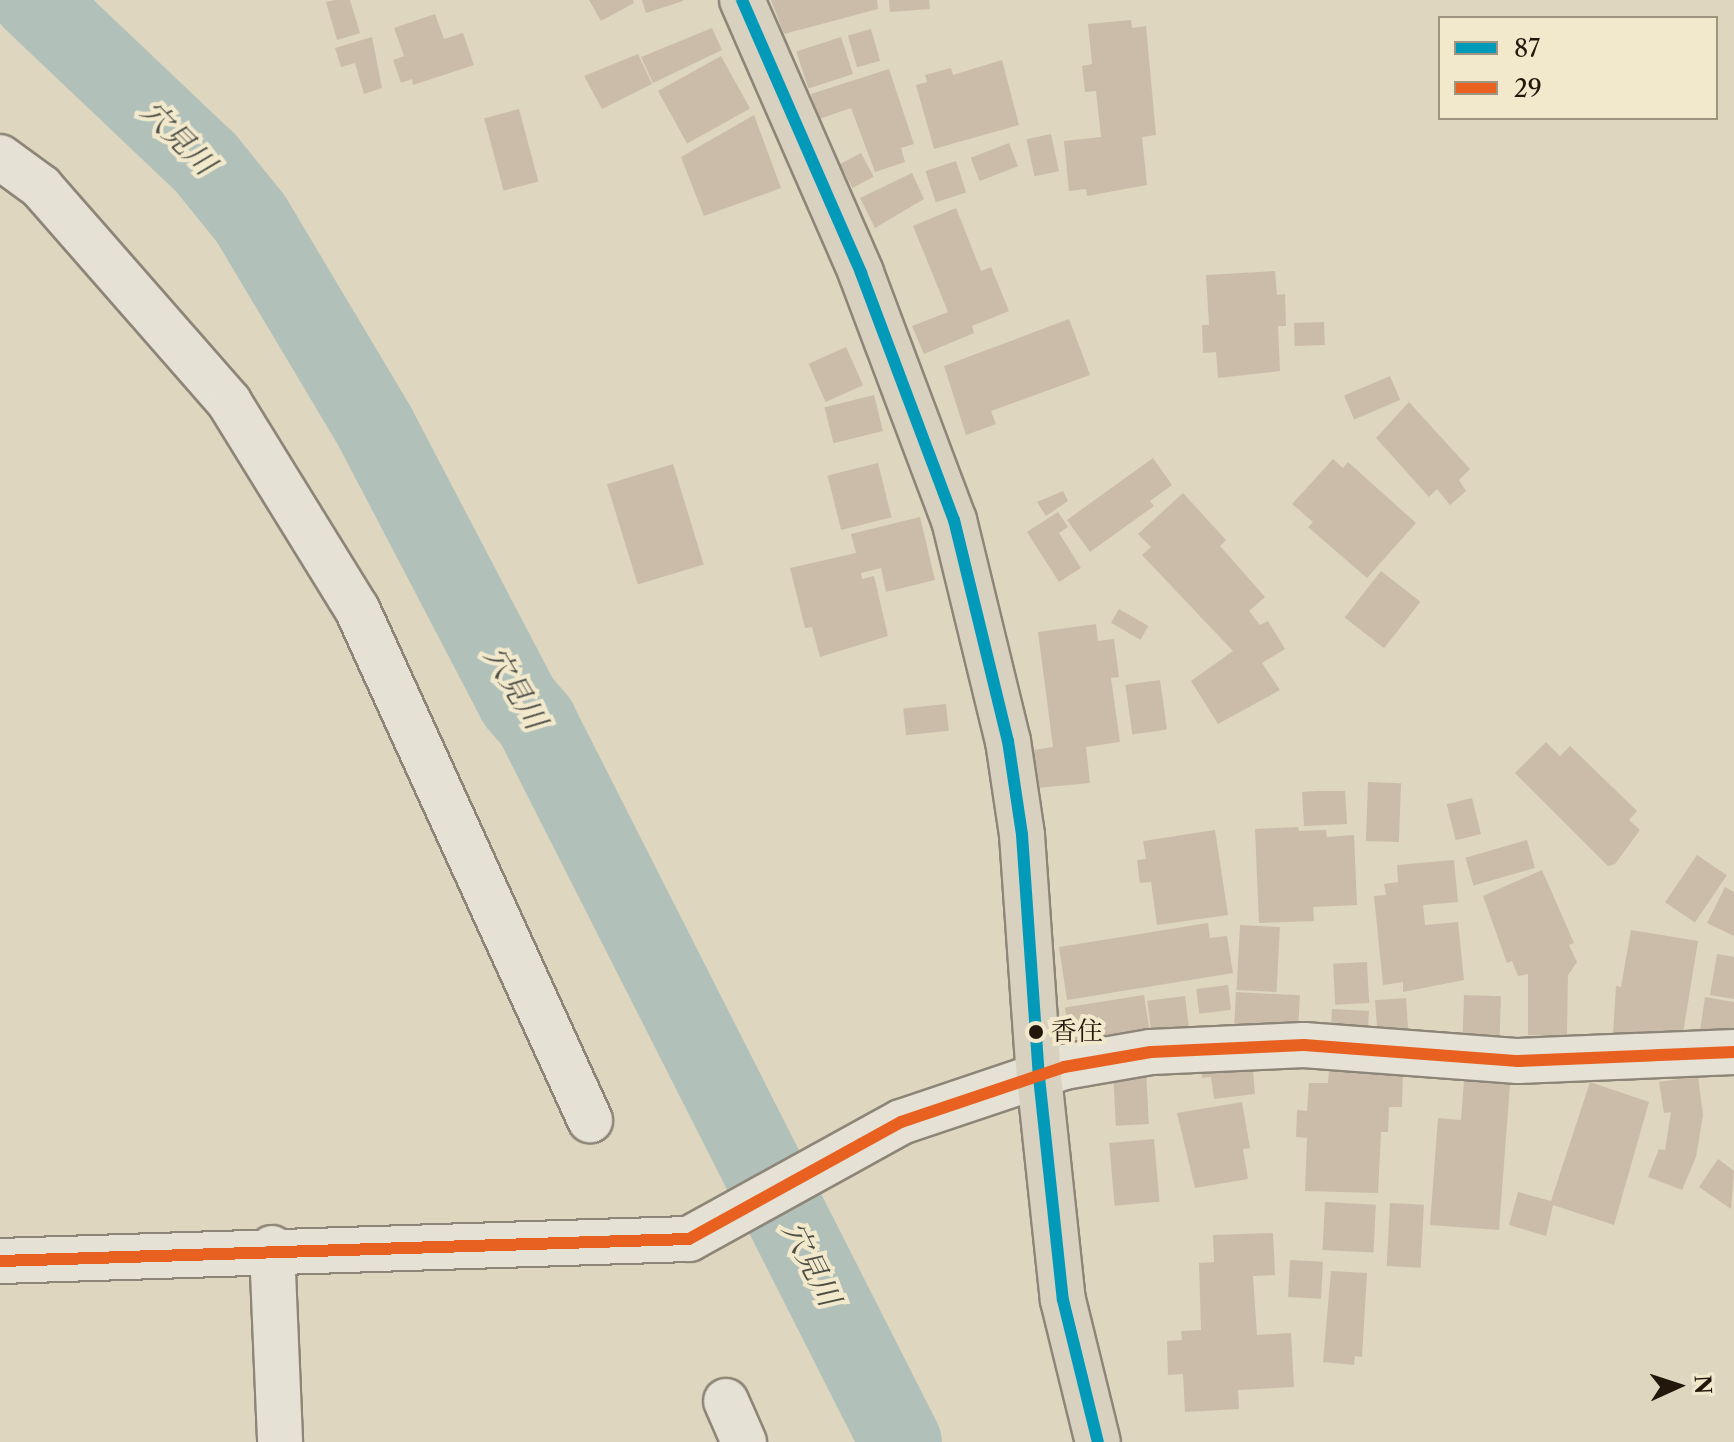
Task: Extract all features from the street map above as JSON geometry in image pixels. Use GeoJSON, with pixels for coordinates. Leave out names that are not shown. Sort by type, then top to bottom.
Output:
{"type":"FeatureCollection","features":[{"type":"Feature","properties":{"kind":"main road"},"geometry":{"type":"LineString","coordinates":[[742,0],[861,273],[954,520],[1013,773],[1039,1077],[1063,1300],[1098,1442]]}},
{"type":"Feature","properties":{"kind":"street"},"geometry":{"type":"LineString","coordinates":[[0,157],[41,187],[229,402],[357,609],[590,1120]]}},
{"type":"Feature","properties":{"kind":"street"},"geometry":{"type":"LineString","coordinates":[[0,1261],[272,1248],[689,1239],[901,1122],[1078,1064],[1223,1045],[1518,1061],[1659,1059],[1734,1052]]}},
{"type":"Feature","properties":{"kind":"street"},"geometry":{"type":"LineString","coordinates":[[272,1248],[280,1442]]}},
{"type":"Feature","properties":{"kind":"street"},"geometry":{"type":"LineString","coordinates":[[726,1401],[744,1442]]}},
{"type":"Feature","properties":{"kind":"building"},"geometry":{"type":"Polygon","coordinates":[[[350,0],[360,33],[337,40],[326,2],[350,0]]]}},
{"type":"Feature","properties":{"kind":"building"},"geometry":{"type":"Polygon","coordinates":[[[589,0],[633,0],[634,3],[601,21],[589,0]]]}},
{"type":"Feature","properties":{"kind":"building"},"geometry":{"type":"Polygon","coordinates":[[[642,0],[683,0],[683,1],[646,13],[642,0]]]}},
{"type":"Feature","properties":{"kind":"building"},"geometry":{"type":"Polygon","coordinates":[[[771,0],[877,0],[878,9],[784,34],[771,0]]]}},
{"type":"Feature","properties":{"kind":"building"},"geometry":{"type":"Polygon","coordinates":[[[889,0],[929,0],[930,9],[890,12],[889,0]]]}},
{"type":"Feature","properties":{"kind":"building"},"geometry":{"type":"Polygon","coordinates":[[[435,14],[444,39],[463,33],[474,65],[413,85],[412,79],[401,83],[393,60],[404,56],[394,28],[435,14]]]}},
{"type":"Feature","properties":{"kind":"building"},"geometry":{"type":"Polygon","coordinates":[[[1131,20],[1132,28],[1146,26],[1156,135],[1142,137],[1147,185],[1087,196],[1086,189],[1069,191],[1064,141],[1101,137],[1096,91],[1085,92],[1082,66],[1092,64],[1088,24],[1131,20]]]}},
{"type":"Feature","properties":{"kind":"building"},"geometry":{"type":"Polygon","coordinates":[[[712,28],[722,50],[653,83],[641,57],[712,28]]]}},
{"type":"Feature","properties":{"kind":"building"},"geometry":{"type":"Polygon","coordinates":[[[871,29],[880,61],[857,67],[848,36],[871,29]]]}},
{"type":"Feature","properties":{"kind":"building"},"geometry":{"type":"Polygon","coordinates":[[[372,37],[382,88],[364,94],[355,63],[341,67],[335,48],[372,37]]]}},
{"type":"Feature","properties":{"kind":"building"},"geometry":{"type":"Polygon","coordinates":[[[841,37],[853,74],[808,89],[796,52],[841,37]]]}},
{"type":"Feature","properties":{"kind":"building"},"geometry":{"type":"Polygon","coordinates":[[[638,54],[652,84],[602,109],[584,76],[638,54]]]}},
{"type":"Feature","properties":{"kind":"building"},"geometry":{"type":"Polygon","coordinates":[[[721,56],[750,108],[687,143],[658,91],[721,56]]]}},
{"type":"Feature","properties":{"kind":"building"},"geometry":{"type":"Polygon","coordinates":[[[1002,60],[1019,125],[934,149],[916,85],[927,82],[925,75],[951,68],[953,75],[1002,60]]]}},
{"type":"Feature","properties":{"kind":"building"},"geometry":{"type":"Polygon","coordinates":[[[889,69],[914,144],[901,148],[905,162],[875,172],[851,108],[819,119],[811,94],[889,69]]]}},
{"type":"Feature","properties":{"kind":"building"},"geometry":{"type":"Polygon","coordinates":[[[519,109],[538,181],[504,191],[484,118],[519,109]]]}},
{"type":"Feature","properties":{"kind":"building"},"geometry":{"type":"Polygon","coordinates":[[[754,115],[781,188],[704,216],[681,157],[754,115]]]}},
{"type":"Feature","properties":{"kind":"building"},"geometry":{"type":"Polygon","coordinates":[[[1051,134],[1059,171],[1034,176],[1027,139],[1051,134]]]}},
{"type":"Feature","properties":{"kind":"building"},"geometry":{"type":"Polygon","coordinates":[[[1009,143],[1018,166],[980,181],[971,158],[1009,143]]]}},
{"type":"Feature","properties":{"kind":"building"},"geometry":{"type":"Polygon","coordinates":[[[861,153],[874,177],[852,188],[840,164],[861,153]]]}},
{"type":"Feature","properties":{"kind":"building"},"geometry":{"type":"Polygon","coordinates":[[[956,161],[966,192],[936,202],[926,171],[956,161]]]}},
{"type":"Feature","properties":{"kind":"building"},"geometry":{"type":"Polygon","coordinates":[[[912,173],[924,199],[875,228],[860,198],[912,173]]]}},
{"type":"Feature","properties":{"kind":"building"},"geometry":{"type":"Polygon","coordinates":[[[956,208],[981,271],[991,267],[1009,311],[972,326],[974,333],[924,354],[912,326],[948,312],[913,226],[956,208]]]}},
{"type":"Feature","properties":{"kind":"building"},"geometry":{"type":"Polygon","coordinates":[[[1275,271],[1277,295],[1285,294],[1286,326],[1278,326],[1280,371],[1218,378],[1216,352],[1203,353],[1202,325],[1209,325],[1206,275],[1275,271]]]}},
{"type":"Feature","properties":{"kind":"building"},"geometry":{"type":"Polygon","coordinates":[[[1069,319],[1090,375],[991,411],[996,424],[966,435],[944,366],[1069,319]]]}},
{"type":"Feature","properties":{"kind":"building"},"geometry":{"type":"Polygon","coordinates":[[[1324,322],[1325,345],[1295,346],[1294,323],[1324,322]]]}},
{"type":"Feature","properties":{"kind":"building"},"geometry":{"type":"Polygon","coordinates":[[[846,347],[863,385],[826,402],[809,364],[846,347]]]}},
{"type":"Feature","properties":{"kind":"building"},"geometry":{"type":"Polygon","coordinates":[[[1390,376],[1400,400],[1354,419],[1344,396],[1390,376]]]}},
{"type":"Feature","properties":{"kind":"building"},"geometry":{"type":"Polygon","coordinates":[[[874,395],[883,431],[833,443],[825,407],[874,395]]]}},
{"type":"Feature","properties":{"kind":"building"},"geometry":{"type":"Polygon","coordinates":[[[1409,402],[1470,469],[1459,480],[1466,491],[1450,505],[1437,489],[1429,497],[1376,438],[1409,402]]]}},
{"type":"Feature","properties":{"kind":"building"},"geometry":{"type":"Polygon","coordinates":[[[1153,458],[1172,485],[1150,501],[1154,506],[1090,552],[1067,520],[1153,458]]]}},
{"type":"Feature","properties":{"kind":"building"},"geometry":{"type":"Polygon","coordinates":[[[1333,459],[1343,468],[1348,462],[1416,523],[1367,578],[1308,527],[1313,522],[1292,504],[1333,459]]]}},
{"type":"Feature","properties":{"kind":"building"},"geometry":{"type":"Polygon","coordinates":[[[878,463],[892,517],[841,530],[828,476],[878,463]]]}},
{"type":"Feature","properties":{"kind":"building"},"geometry":{"type":"Polygon","coordinates":[[[673,464],[704,564],[638,585],[607,484],[673,464]]]}},
{"type":"Feature","properties":{"kind":"building"},"geometry":{"type":"Polygon","coordinates":[[[1063,491],[1068,501],[1046,516],[1037,502],[1063,491]]]}},
{"type":"Feature","properties":{"kind":"building"},"geometry":{"type":"Polygon","coordinates":[[[1183,493],[1226,540],[1220,546],[1265,597],[1249,611],[1260,625],[1268,621],[1285,649],[1262,663],[1280,690],[1218,724],[1191,681],[1233,651],[1142,555],[1151,547],[1138,534],[1183,493]]]}},
{"type":"Feature","properties":{"kind":"building"},"geometry":{"type":"Polygon","coordinates":[[[1058,512],[1068,527],[1059,533],[1081,568],[1059,582],[1027,532],[1058,512]]]}},
{"type":"Feature","properties":{"kind":"building"},"geometry":{"type":"Polygon","coordinates":[[[920,517],[935,580],[886,592],[881,568],[861,573],[862,579],[874,576],[888,636],[820,657],[812,627],[805,628],[790,568],[856,553],[851,534],[920,517]]]}},
{"type":"Feature","properties":{"kind":"building"},"geometry":{"type":"Polygon","coordinates":[[[1381,571],[1420,602],[1384,648],[1345,617],[1381,571]]]}},
{"type":"Feature","properties":{"kind":"building"},"geometry":{"type":"Polygon","coordinates":[[[1119,609],[1148,626],[1140,640],[1111,623],[1119,609]]]}},
{"type":"Feature","properties":{"kind":"building"},"geometry":{"type":"Polygon","coordinates":[[[1096,624],[1098,641],[1114,639],[1119,677],[1111,678],[1120,742],[1086,747],[1090,783],[1036,788],[1033,750],[1053,747],[1038,632],[1096,624]]]}},
{"type":"Feature","properties":{"kind":"building"},"geometry":{"type":"Polygon","coordinates":[[[1160,680],[1167,730],[1132,734],[1125,685],[1160,680]]]}},
{"type":"Feature","properties":{"kind":"building"},"geometry":{"type":"Polygon","coordinates":[[[946,704],[949,731],[906,735],[903,708],[946,704]]]}},
{"type":"Feature","properties":{"kind":"building"},"geometry":{"type":"Polygon","coordinates":[[[1546,742],[1560,756],[1570,746],[1637,811],[1629,820],[1640,830],[1615,864],[1608,866],[1515,773],[1546,742]]]}},
{"type":"Feature","properties":{"kind":"building"},"geometry":{"type":"Polygon","coordinates":[[[1368,782],[1401,783],[1399,842],[1366,841],[1368,782]]]}},
{"type":"Feature","properties":{"kind":"building"},"geometry":{"type":"Polygon","coordinates":[[[1345,791],[1347,824],[1304,826],[1302,792],[1345,791]]]}},
{"type":"Feature","properties":{"kind":"building"},"geometry":{"type":"Polygon","coordinates":[[[1472,798],[1481,834],[1456,840],[1447,804],[1472,798]]]}},
{"type":"Feature","properties":{"kind":"building"},"geometry":{"type":"Polygon","coordinates":[[[1298,827],[1299,831],[1326,830],[1327,837],[1354,835],[1357,905],[1313,907],[1314,921],[1259,923],[1255,829],[1298,827]]]}},
{"type":"Feature","properties":{"kind":"building"},"geometry":{"type":"Polygon","coordinates":[[[1215,830],[1228,915],[1157,925],[1151,882],[1140,883],[1137,860],[1146,859],[1143,841],[1215,830]]]}},
{"type":"Feature","properties":{"kind":"building"},"geometry":{"type":"Polygon","coordinates":[[[1527,840],[1535,868],[1473,886],[1465,858],[1527,840]]]}},
{"type":"Feature","properties":{"kind":"building"},"geometry":{"type":"Polygon","coordinates":[[[1697,855],[1727,875],[1695,922],[1665,902],[1697,855]]]}},
{"type":"Feature","properties":{"kind":"building"},"geometry":{"type":"Polygon","coordinates":[[[1454,860],[1458,902],[1423,905],[1425,925],[1458,922],[1464,980],[1403,992],[1403,982],[1383,985],[1374,896],[1386,895],[1384,884],[1398,882],[1397,865],[1454,860]]]}},
{"type":"Feature","properties":{"kind":"building"},"geometry":{"type":"Polygon","coordinates":[[[1542,870],[1574,943],[1569,945],[1577,962],[1568,975],[1567,1037],[1528,1035],[1528,974],[1518,976],[1512,961],[1507,963],[1483,896],[1542,870]]]}},
{"type":"Feature","properties":{"kind":"building"},"geometry":{"type":"Polygon","coordinates":[[[1725,887],[1734,892],[1734,936],[1707,923],[1725,887]]]}},
{"type":"Feature","properties":{"kind":"building"},"geometry":{"type":"Polygon","coordinates":[[[1208,923],[1210,938],[1227,936],[1233,973],[1067,1000],[1059,947],[1208,923]]]}},
{"type":"Feature","properties":{"kind":"building"},"geometry":{"type":"Polygon","coordinates":[[[1240,925],[1280,927],[1277,992],[1237,990],[1240,925]]]}},
{"type":"Feature","properties":{"kind":"building"},"geometry":{"type":"Polygon","coordinates":[[[1631,930],[1698,941],[1681,1046],[1613,1035],[1616,986],[1621,987],[1631,930]]]}},
{"type":"Feature","properties":{"kind":"building"},"geometry":{"type":"Polygon","coordinates":[[[1717,954],[1734,957],[1734,999],[1710,995],[1717,954]]]}},
{"type":"Feature","properties":{"kind":"building"},"geometry":{"type":"Polygon","coordinates":[[[1367,962],[1369,1003],[1335,1005],[1333,964],[1367,962]]]}},
{"type":"Feature","properties":{"kind":"building"},"geometry":{"type":"Polygon","coordinates":[[[1228,985],[1231,1010],[1199,1014],[1196,989],[1228,985]]]}},
{"type":"Feature","properties":{"kind":"building"},"geometry":{"type":"Polygon","coordinates":[[[1236,992],[1300,995],[1298,1032],[1234,1029],[1236,992]]]}},
{"type":"Feature","properties":{"kind":"building"},"geometry":{"type":"Polygon","coordinates":[[[1144,995],[1150,1034],[1071,1046],[1065,1008],[1144,995]]]}},
{"type":"Feature","properties":{"kind":"building"},"geometry":{"type":"Polygon","coordinates":[[[1464,995],[1501,996],[1499,1045],[1462,1044],[1464,995]]]}},
{"type":"Feature","properties":{"kind":"building"},"geometry":{"type":"Polygon","coordinates":[[[1185,996],[1190,1035],[1152,1039],[1147,1001],[1185,996]]]}},
{"type":"Feature","properties":{"kind":"building"},"geometry":{"type":"Polygon","coordinates":[[[1705,997],[1734,1002],[1734,1043],[1699,1038],[1705,997]]]}},
{"type":"Feature","properties":{"kind":"building"},"geometry":{"type":"Polygon","coordinates":[[[1406,998],[1409,1037],[1378,1039],[1375,1000],[1406,998]]]}},
{"type":"Feature","properties":{"kind":"building"},"geometry":{"type":"Polygon","coordinates":[[[1332,1009],[1369,1011],[1368,1037],[1331,1035],[1332,1009]]]}},
{"type":"Feature","properties":{"kind":"building"},"geometry":{"type":"Polygon","coordinates":[[[1252,1059],[1255,1094],[1214,1099],[1211,1077],[1202,1078],[1201,1065],[1252,1059]]]}},
{"type":"Feature","properties":{"kind":"building"},"geometry":{"type":"Polygon","coordinates":[[[1371,1065],[1403,1067],[1402,1107],[1389,1107],[1388,1132],[1381,1132],[1378,1193],[1305,1191],[1307,1138],[1296,1137],[1297,1110],[1307,1111],[1309,1083],[1328,1083],[1329,1070],[1371,1073],[1371,1065]]]}},
{"type":"Feature","properties":{"kind":"building"},"geometry":{"type":"Polygon","coordinates":[[[1465,1068],[1511,1071],[1499,1230],[1430,1225],[1438,1118],[1461,1120],[1465,1068]]]}},
{"type":"Feature","properties":{"kind":"building"},"geometry":{"type":"Polygon","coordinates":[[[1146,1070],[1149,1124],[1116,1126],[1113,1072],[1146,1070]]]}},
{"type":"Feature","properties":{"kind":"building"},"geometry":{"type":"Polygon","coordinates":[[[1698,1076],[1703,1115],[1696,1157],[1682,1190],[1648,1177],[1659,1149],[1665,1150],[1671,1112],[1664,1113],[1659,1082],[1698,1076]]]}},
{"type":"Feature","properties":{"kind":"building"},"geometry":{"type":"Polygon","coordinates":[[[1590,1082],[1649,1102],[1614,1225],[1553,1205],[1546,1236],[1509,1225],[1518,1192],[1551,1201],[1590,1082]]]}},
{"type":"Feature","properties":{"kind":"building"},"geometry":{"type":"Polygon","coordinates":[[[1242,1102],[1250,1148],[1243,1149],[1248,1179],[1195,1188],[1177,1113],[1242,1102]]]}},
{"type":"Feature","properties":{"kind":"building"},"geometry":{"type":"Polygon","coordinates":[[[1154,1139],[1159,1202],[1115,1206],[1109,1143],[1154,1139]]]}},
{"type":"Feature","properties":{"kind":"building"},"geometry":{"type":"Polygon","coordinates":[[[1718,1159],[1734,1171],[1731,1209],[1699,1187],[1718,1159]]]}},
{"type":"Feature","properties":{"kind":"building"},"geometry":{"type":"Polygon","coordinates":[[[1325,1202],[1376,1205],[1373,1253],[1322,1250],[1325,1202]]]}},
{"type":"Feature","properties":{"kind":"building"},"geometry":{"type":"Polygon","coordinates":[[[1390,1203],[1424,1205],[1421,1268],[1387,1266],[1390,1203]]]}},
{"type":"Feature","properties":{"kind":"building"},"geometry":{"type":"Polygon","coordinates":[[[1273,1233],[1275,1275],[1253,1276],[1257,1335],[1291,1333],[1294,1387],[1238,1390],[1239,1409],[1185,1412],[1183,1374],[1168,1375],[1167,1341],[1182,1340],[1181,1331],[1201,1330],[1199,1263],[1214,1262],[1213,1235],[1273,1233]]]}},
{"type":"Feature","properties":{"kind":"building"},"geometry":{"type":"Polygon","coordinates":[[[1290,1260],[1323,1262],[1321,1299],[1288,1297],[1290,1260]]]}},
{"type":"Feature","properties":{"kind":"building"},"geometry":{"type":"Polygon","coordinates":[[[1331,1271],[1367,1273],[1362,1357],[1355,1356],[1354,1365],[1323,1362],[1331,1271]]]}},
{"type":"Feature","properties":{"kind":"waterway","name":"穴見川"},"geometry":{"type":"LineString","coordinates":[[34,0],[205,162],[251,219],[376,429],[518,701],[536,722],[901,1442]]}},
{"type":"Feature","properties":{"kind":"transit line","name":"87"},"geometry":{"type":"LineString","coordinates":[[742,0],[861,273],[954,520],[1008,741],[1022,835],[1039,1077],[1063,1300],[1098,1442]]}},
{"type":"Feature","properties":{"kind":"transit line","name":"29"},"geometry":{"type":"LineString","coordinates":[[0,1261],[689,1239],[901,1122],[1064,1067],[1151,1052],[1304,1045],[1518,1061],[1734,1052]]}},
{"type":"Feature","properties":{"kind":"place","name":"香住"},"geometry":{"type":"Point","coordinates":[1036,1032]}}]}
